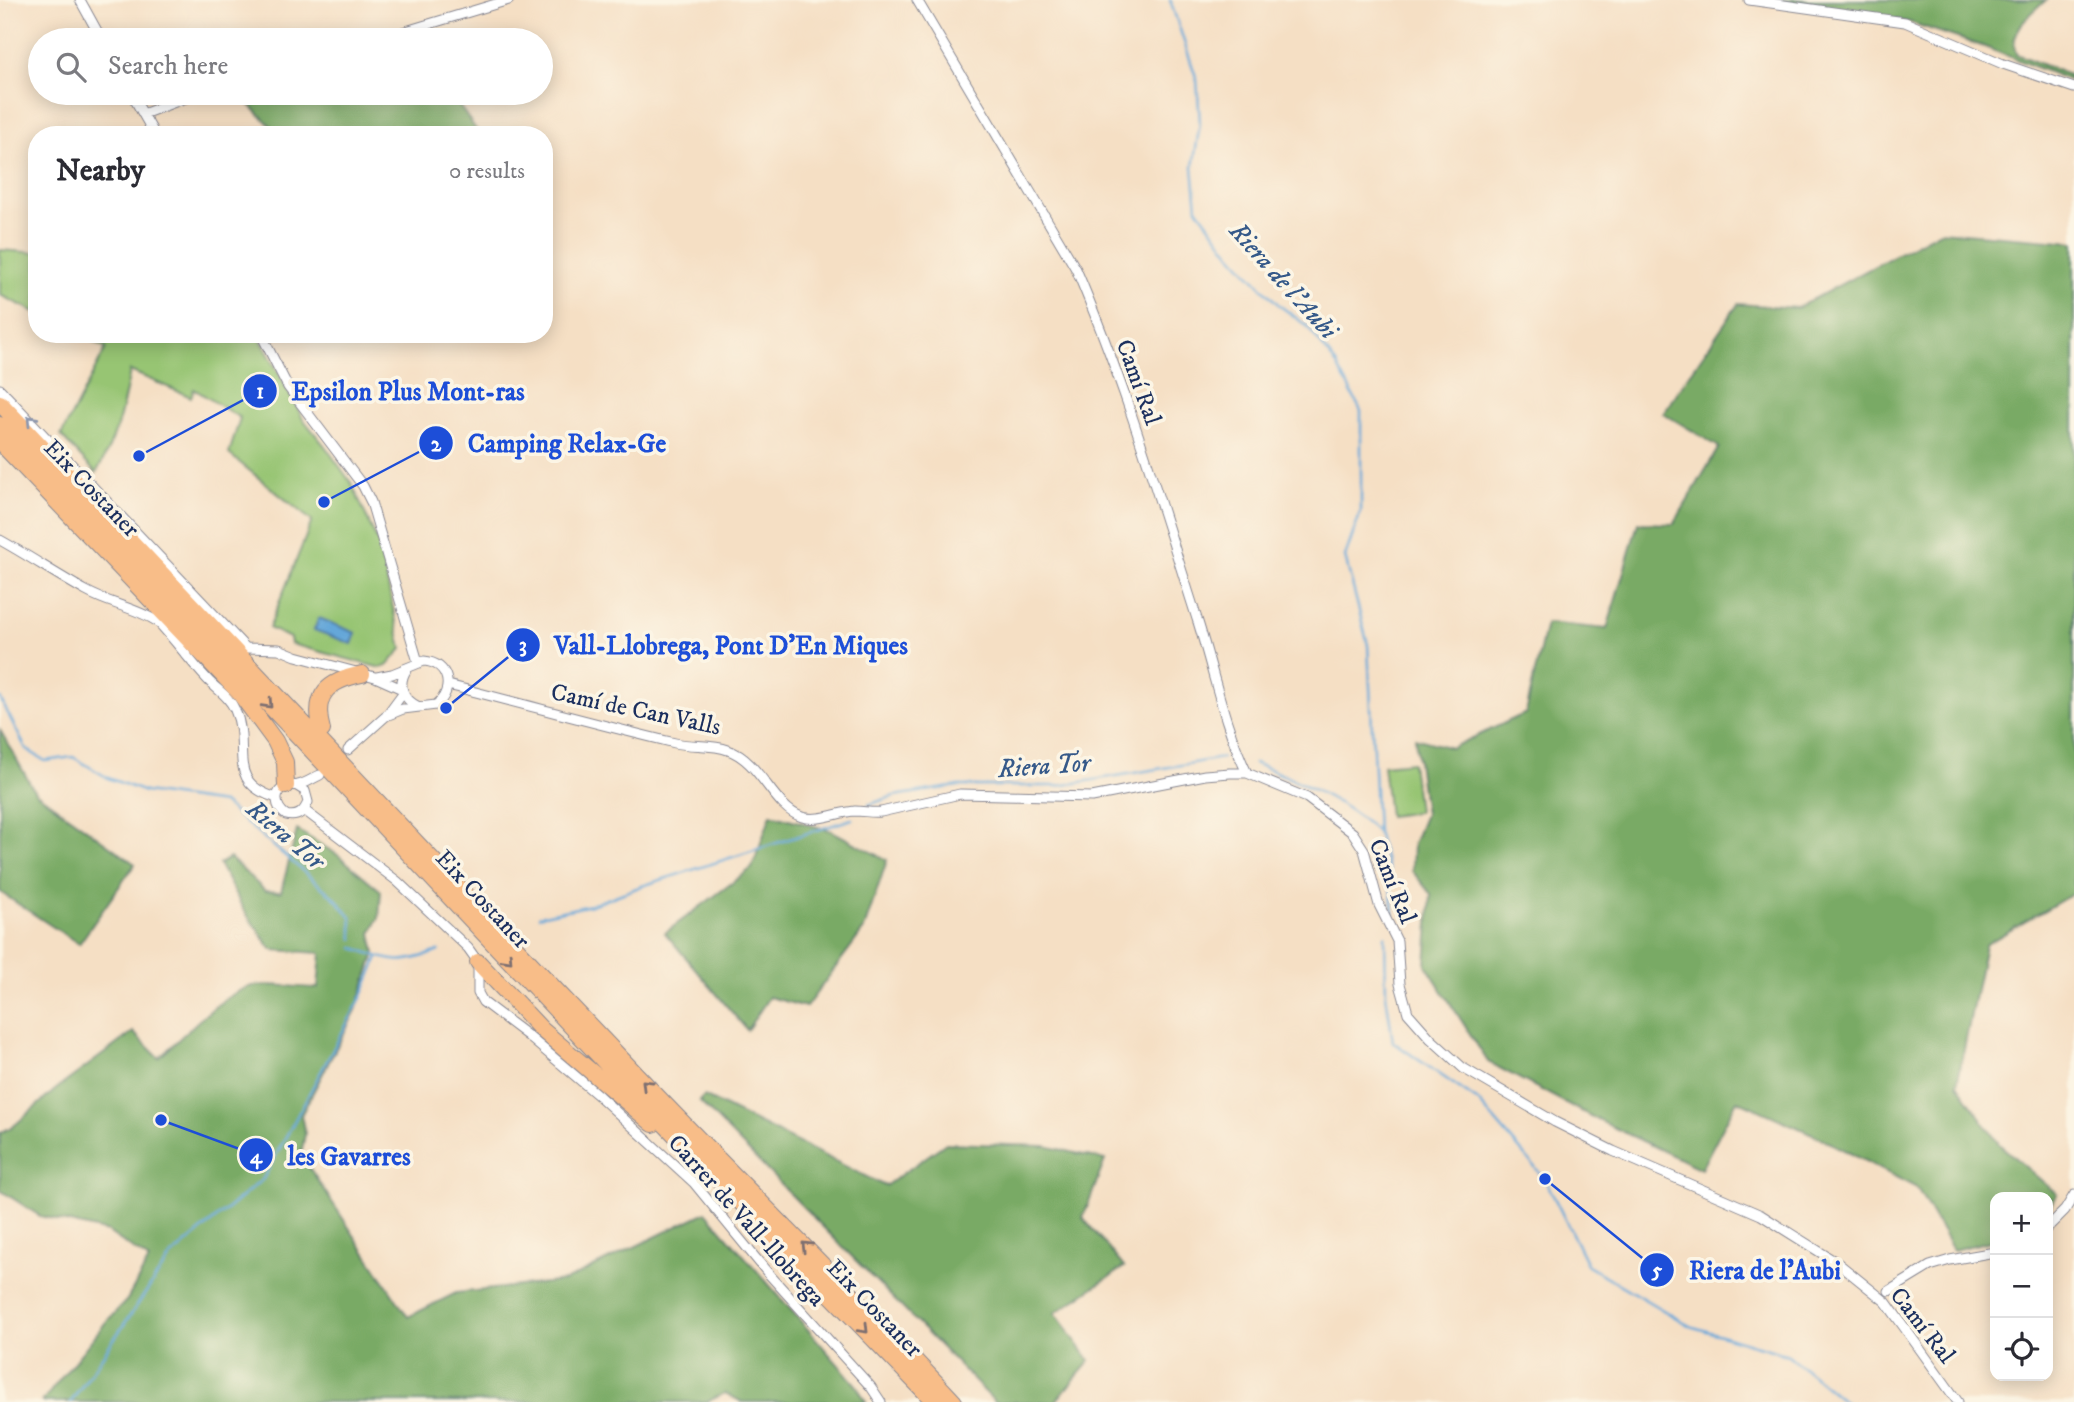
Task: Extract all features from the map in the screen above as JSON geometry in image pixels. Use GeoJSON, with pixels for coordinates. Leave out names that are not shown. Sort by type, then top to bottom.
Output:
{"type":"FeatureCollection","features":[{"type":"Feature","properties":{"kind":"highway"},"geometry":{"type":"LineString","coordinates":[[0,402],[634,1072],[861,1301],[954,1402]]}},
{"type":"Feature","properties":{"kind":"highway","name":"Eix Costaner"},"geometry":{"type":"LineString","coordinates":[[0,425],[209,641],[630,1088],[935,1402]]}},
{"type":"Feature","properties":{"kind":"highway"},"geometry":{"type":"LineString","coordinates":[[0,442],[239,692],[275,741],[285,762],[286,790]]}},
{"type":"Feature","properties":{"kind":"highway"},"geometry":{"type":"LineString","coordinates":[[246,648],[379,793],[428,855]]}},
{"type":"Feature","properties":{"kind":"highway"},"geometry":{"type":"LineString","coordinates":[[322,730],[319,707],[325,690],[340,679],[368,675]]}},
{"type":"Feature","properties":{"kind":"highway"},"geometry":{"type":"LineString","coordinates":[[478,962],[541,1029],[661,1132],[729,1199],[748,1209]]}},
{"type":"Feature","properties":{"kind":"street"},"geometry":{"type":"LineString","coordinates":[[80,0],[95,28]]}},
{"type":"Feature","properties":{"kind":"street"},"geometry":{"type":"LineString","coordinates":[[416,28],[509,0]]}},
{"type":"Feature","properties":{"kind":"street","name":"Camí Ral"},"geometry":{"type":"LineString","coordinates":[[917,0],[1076,269],[1148,465],[1203,636],[1234,745],[1247,773],[1307,798],[1353,833],[1364,850],[1379,905],[1397,941],[1400,984],[1408,1013],[1431,1040],[1463,1068],[1555,1122],[1612,1151],[1761,1215],[1829,1258],[1886,1303],[1958,1402]]}},
{"type":"Feature","properties":{"kind":"street"},"geometry":{"type":"LineString","coordinates":[[1749,0],[1905,22],[2003,64],[2074,88]]}},
{"type":"Feature","properties":{"kind":"street"},"geometry":{"type":"LineString","coordinates":[[138,105],[150,126]]}},
{"type":"Feature","properties":{"kind":"street"},"geometry":{"type":"LineString","coordinates":[[143,114],[167,105]]}},
{"type":"Feature","properties":{"kind":"street"},"geometry":{"type":"LineString","coordinates":[[266,343],[288,387],[363,486],[418,662]]}},
{"type":"Feature","properties":{"kind":"street"},"geometry":{"type":"LineString","coordinates":[[0,388],[246,648],[279,649],[368,675],[402,691],[411,703],[419,707]]}},
{"type":"Feature","properties":{"kind":"street"},"geometry":{"type":"LineString","coordinates":[[0,540],[86,591],[158,622],[208,679],[226,695],[236,712],[244,774],[250,786],[261,794],[286,790],[305,791],[307,796]]}},
{"type":"Feature","properties":{"kind":"street"},"geometry":{"type":"LineString","coordinates":[[368,675],[407,669],[418,662],[430,662],[441,667],[448,685],[440,702],[427,707],[403,709],[386,716]]}},
{"type":"Feature","properties":{"kind":"street"},"geometry":{"type":"LineString","coordinates":[[348,750],[386,716],[402,691],[402,678],[407,669]]}},
{"type":"Feature","properties":{"kind":"street","name":"Camí de Can Valls"},"geometry":{"type":"LineString","coordinates":[[448,685],[675,743],[726,749],[740,755],[754,767],[778,798],[801,817],[814,818],[856,811],[881,812],[960,794],[1092,797],[1205,775],[1247,773]]}},
{"type":"Feature","properties":{"kind":"street"},"geometry":{"type":"LineString","coordinates":[[320,775],[307,796],[304,810],[295,816],[286,815],[279,808],[286,790],[320,775]]}},
{"type":"Feature","properties":{"kind":"street"},"geometry":{"type":"LineString","coordinates":[[304,810],[412,894],[468,948],[478,962],[478,993]]}},
{"type":"Feature","properties":{"kind":"street"},"geometry":{"type":"LineString","coordinates":[[478,993],[481,986],[496,982]]}},
{"type":"Feature","properties":{"kind":"street","name":"Carrer de Vall-llobrega"},"geometry":{"type":"LineString","coordinates":[[478,993],[483,1002],[599,1096],[694,1183],[767,1272],[871,1387],[881,1402]]}},
{"type":"Feature","properties":{"kind":"street"},"geometry":{"type":"LineString","coordinates":[[2053,1222],[2065,1210],[2074,1195]]}},
{"type":"Feature","properties":{"kind":"street"},"geometry":{"type":"LineString","coordinates":[[1889,1291],[1930,1266],[1990,1253]]}},
{"type":"Feature","properties":{"kind":"green space"},"geometry":{"type":"Polygon","coordinates":[[[1765,0],[2046,0],[2018,30],[2014,45],[2016,54],[2074,77],[2074,82],[1982,46],[1909,22],[1765,0]]]}},
{"type":"Feature","properties":{"kind":"green space"},"geometry":{"type":"Polygon","coordinates":[[[250,105],[459,105],[474,126],[271,126],[250,105]]]}},
{"type":"Feature","properties":{"kind":"green space"},"geometry":{"type":"Polygon","coordinates":[[[1940,231],[2074,242],[2074,893],[1985,945],[1957,1084],[1999,1144],[2057,1194],[2053,1201],[2053,1192],[1990,1192],[1990,1241],[1953,1250],[1917,1188],[1819,1137],[1737,1100],[1701,1169],[1598,1120],[1488,1062],[1426,965],[1431,894],[1412,871],[1413,844],[1425,814],[1415,738],[1451,748],[1526,713],[1546,623],[1607,629],[1638,523],[1674,524],[1719,447],[1663,413],[1738,304],[1797,308],[1940,231]]]}},
{"type":"Feature","properties":{"kind":"green space"},"geometry":{"type":"Polygon","coordinates":[[[0,250],[28,252],[28,309],[0,295],[0,250]]]}},
{"type":"Feature","properties":{"kind":"green space"},"geometry":{"type":"Polygon","coordinates":[[[97,343],[263,343],[303,419],[352,484],[379,545],[402,649],[387,666],[381,668],[291,644],[290,638],[269,628],[312,521],[229,454],[240,418],[194,389],[191,397],[130,371],[118,424],[96,473],[61,436],[106,348],[97,343]]]}},
{"type":"Feature","properties":{"kind":"green space"},"geometry":{"type":"Polygon","coordinates":[[[0,730],[35,792],[135,864],[79,944],[0,892],[0,730]]]}},
{"type":"Feature","properties":{"kind":"green space"},"geometry":{"type":"Polygon","coordinates":[[[1412,762],[1418,812],[1389,816],[1383,765],[1412,762]]]}},
{"type":"Feature","properties":{"kind":"green space"},"geometry":{"type":"Polygon","coordinates":[[[771,814],[832,831],[887,860],[864,929],[806,1007],[769,997],[747,1030],[665,933],[752,868],[771,814]]]}},
{"type":"Feature","properties":{"kind":"green space"},"geometry":{"type":"Polygon","coordinates":[[[297,830],[338,855],[381,891],[379,918],[371,933],[375,953],[356,1010],[301,1115],[305,1134],[301,1155],[408,1317],[456,1293],[565,1281],[706,1212],[857,1386],[866,1402],[742,1402],[725,1393],[707,1402],[42,1402],[127,1300],[149,1260],[108,1232],[40,1216],[0,1190],[0,1133],[15,1125],[55,1090],[133,1032],[159,1058],[216,1006],[241,990],[260,985],[318,988],[321,953],[272,950],[245,912],[219,864],[230,858],[265,891],[281,892],[297,830]]]}},
{"type":"Feature","properties":{"kind":"green space"},"geometry":{"type":"Polygon","coordinates":[[[704,1096],[885,1186],[946,1143],[1046,1146],[1105,1160],[1083,1218],[1124,1267],[1055,1313],[1090,1361],[1055,1402],[995,1402],[699,1101],[704,1096]]]}},
{"type":"Feature","properties":{"kind":"water"},"geometry":{"type":"Polygon","coordinates":[[[319,618],[356,633],[352,644],[314,630],[319,618]]]}},
{"type":"Feature","properties":{"kind":"waterway","name":"Riera de l'Aubi"},"geometry":{"type":"LineString","coordinates":[[1170,0],[1197,80],[1200,123],[1193,167],[1197,208],[1248,273],[1279,305],[1307,326],[1337,365],[1361,411],[1361,511],[1345,557],[1368,645],[1377,832],[1389,872],[1393,914]]}},
{"type":"Feature","properties":{"kind":"waterway","name":"Riera Tor"},"geometry":{"type":"LineString","coordinates":[[0,698],[26,749],[45,761],[73,757],[108,778],[145,792],[223,803],[337,900],[351,917],[353,939]]}},
{"type":"Feature","properties":{"kind":"waterway","name":"Riera Tor"},"geometry":{"type":"LineString","coordinates":[[868,805],[894,796],[958,786],[1058,786],[1222,758]]}},
{"type":"Feature","properties":{"kind":"waterway","name":"Riera Tor"},"geometry":{"type":"LineString","coordinates":[[1254,763],[1334,801],[1376,831]]}},
{"type":"Feature","properties":{"kind":"waterway","name":"Riera Tor"},"geometry":{"type":"LineString","coordinates":[[539,916],[591,905],[852,819]]}},
{"type":"Feature","properties":{"kind":"waterway","name":"Riera de l'Aubi"},"geometry":{"type":"LineString","coordinates":[[1385,936],[1386,994],[1393,1042],[1478,1101],[1545,1179],[1588,1266],[1690,1326],[1788,1355],[1845,1402]]}},
{"type":"Feature","properties":{"kind":"waterway","name":"Riera Tor"},"geometry":{"type":"LineString","coordinates":[[354,948],[396,960],[414,959],[439,951]]}},
{"type":"Feature","properties":{"kind":"waterway"},"geometry":{"type":"LineString","coordinates":[[71,1402],[170,1257],[263,1179],[362,996],[378,957]]}},
{"type":"Feature","properties":{"kind":"place","name":"Epsilon Plus Mont-ras"},"geometry":{"type":"Point","coordinates":[139,456]}},
{"type":"Feature","properties":{"kind":"place","name":"Camping Relax-Ge"},"geometry":{"type":"Point","coordinates":[324,502]}},
{"type":"Feature","properties":{"kind":"place","name":"Vall-Llobrega, Pont D'En Miques"},"geometry":{"type":"Point","coordinates":[446,708]}},
{"type":"Feature","properties":{"kind":"place","name":"les Gavarres"},"geometry":{"type":"Point","coordinates":[161,1120]}},
{"type":"Feature","properties":{"kind":"place","name":"Riera de l'Aubi"},"geometry":{"type":"Point","coordinates":[1545,1179]}}]}
